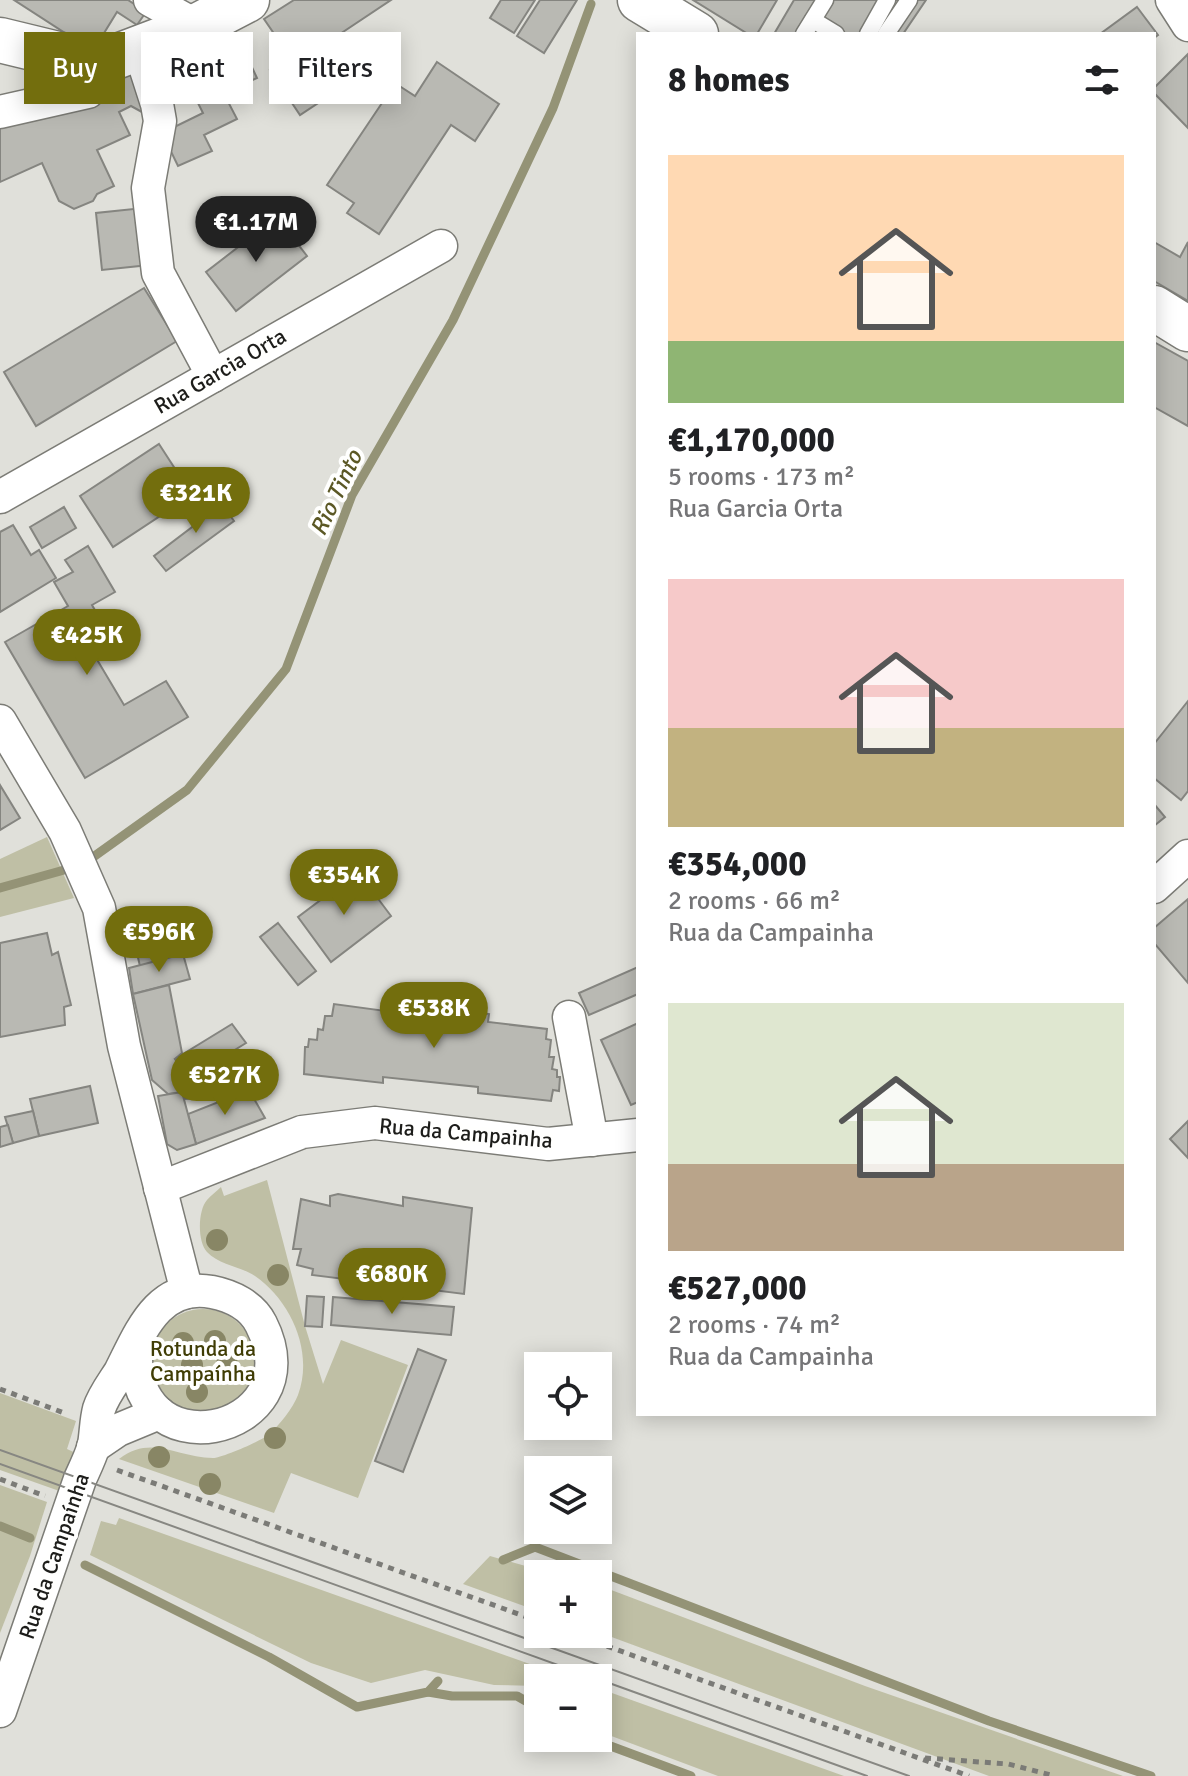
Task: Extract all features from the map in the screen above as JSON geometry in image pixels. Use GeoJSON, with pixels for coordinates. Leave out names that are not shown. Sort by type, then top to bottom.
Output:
{"type":"FeatureCollection","features":[{"type":"Feature","properties":{"kind":"street"},"geometry":{"type":"LineString","coordinates":[[150,0],[197,26]]}},
{"type":"Feature","properties":{"kind":"street"},"geometry":{"type":"LineString","coordinates":[[213,376],[158,273],[148,188],[160,121],[125,53],[197,26],[247,0]]}},
{"type":"Feature","properties":{"kind":"street"},"geometry":{"type":"LineString","coordinates":[[640,0],[693,32]]}},
{"type":"Feature","properties":{"kind":"street"},"geometry":{"type":"LineString","coordinates":[[1172,0],[1188,25]]}},
{"type":"Feature","properties":{"kind":"street"},"geometry":{"type":"LineString","coordinates":[[0,40],[24,46]]}},
{"type":"Feature","properties":{"kind":"street"},"geometry":{"type":"LineString","coordinates":[[0,112],[35,104]]}},
{"type":"Feature","properties":{"kind":"street","name":"Rua Garcia Orta"},"geometry":{"type":"LineString","coordinates":[[0,497],[441,246]]}},
{"type":"Feature","properties":{"kind":"street"},"geometry":{"type":"LineString","coordinates":[[1156,309],[1188,329]]}},
{"type":"Feature","properties":{"kind":"street"},"geometry":{"type":"LineString","coordinates":[[0,721],[65,831],[99,908],[124,1046],[187,1292],[228,1295],[249,1308],[269,1342],[272,1366],[265,1389],[250,1411],[230,1424],[206,1429],[180,1425],[159,1413],[144,1395],[134,1363],[137,1339]]}},
{"type":"Feature","properties":{"kind":"street"},"geometry":{"type":"LineString","coordinates":[[1156,885],[1188,856]]}},
{"type":"Feature","properties":{"kind":"street"},"geometry":{"type":"LineString","coordinates":[[569,1017],[592,1140]]}},
{"type":"Feature","properties":{"kind":"street","name":"Rua da Campainha"},"geometry":{"type":"LineString","coordinates":[[160,1188],[302,1132],[375,1123],[548,1144],[636,1135]]}},
{"type":"Feature","properties":{"kind":"street","name":"Rua da Campaínha"},"geometry":{"type":"LineString","coordinates":[[0,1711],[93,1447],[99,1407],[148,1318],[165,1302],[187,1292]]}},
{"type":"Feature","properties":{"kind":"street","name":"Rua da Campaínha"},"geometry":{"type":"LineString","coordinates":[[93,1447],[118,1430],[159,1413]]}},
{"type":"Feature","properties":{"kind":"lane"},"geometry":{"type":"LineString","coordinates":[[809,27],[825,0]]}},
{"type":"Feature","properties":{"kind":"lane"},"geometry":{"type":"LineString","coordinates":[[869,32],[887,0]]}},
{"type":"Feature","properties":{"kind":"lane"},"geometry":{"type":"LineString","coordinates":[[887,32],[909,0]]}},
{"type":"Feature","properties":{"kind":"path"},"geometry":{"type":"LineString","coordinates":[[0,1389],[77,1418],[93,1447],[112,1455],[106,1467],[524,1616]]}},
{"type":"Feature","properties":{"kind":"path"},"geometry":{"type":"LineString","coordinates":[[612,1648],[969,1776]]}},
{"type":"Feature","properties":{"kind":"path"},"geometry":{"type":"LineString","coordinates":[[916,1757],[1008,1764],[1055,1776]]}},
{"type":"Feature","properties":{"kind":"green space"},"geometry":{"type":"Polygon","coordinates":[[[47,837],[74,898],[0,917],[0,859],[47,837]]]}},
{"type":"Feature","properties":{"kind":"green space"},"geometry":{"type":"Polygon","coordinates":[[[267,1180],[323,1384],[341,1340],[408,1365],[358,1498],[291,1473],[274,1513],[119,1459],[143,1448],[165,1449],[200,1457],[224,1455],[268,1435],[296,1400],[303,1362],[301,1345],[289,1313],[255,1276],[217,1260],[207,1252],[200,1233],[204,1205],[221,1187],[224,1196],[267,1180]]]}},
{"type":"Feature","properties":{"kind":"green space","name":"Rotunda da Campaínha"},"geometry":{"type":"Polygon","coordinates":[[[203,1309],[223,1313],[240,1324],[251,1341],[255,1361],[251,1381],[240,1398],[223,1409],[203,1413],[183,1409],[166,1398],[155,1381],[151,1361],[155,1341],[166,1324],[183,1313],[203,1309]]]}},
{"type":"Feature","properties":{"kind":"green space"},"geometry":{"type":"Polygon","coordinates":[[[0,1393],[76,1421],[67,1449],[78,1454],[65,1493],[0,1470],[0,1393]]]}},
{"type":"Feature","properties":{"kind":"green space"},"geometry":{"type":"Polygon","coordinates":[[[0,1485],[47,1502],[0,1633],[0,1485]]]}},
{"type":"Feature","properties":{"kind":"green space"},"geometry":{"type":"Polygon","coordinates":[[[119,1518],[530,1664],[524,1664],[524,1686],[494,1685],[425,1670],[371,1683],[311,1663],[90,1555],[101,1521],[116,1525],[119,1518]]]}},
{"type":"Feature","properties":{"kind":"green space"},"geometry":{"type":"Polygon","coordinates":[[[490,1556],[524,1566],[524,1606],[463,1584],[490,1556]]]}},
{"type":"Feature","properties":{"kind":"green space"},"geometry":{"type":"Polygon","coordinates":[[[612,1590],[865,1686],[1123,1776],[989,1776],[612,1637],[612,1590]]]}},
{"type":"Feature","properties":{"kind":"green space"},"geometry":{"type":"Polygon","coordinates":[[[612,1693],[844,1776],[718,1776],[612,1736],[612,1693]]]}},
{"type":"Feature","properties":{"kind":"building"},"geometry":{"type":"Polygon","coordinates":[[[14,0],[128,0],[146,12],[137,25],[117,12],[105,32],[64,32],[14,0]]]}},
{"type":"Feature","properties":{"kind":"building"},"geometry":{"type":"Polygon","coordinates":[[[294,0],[391,0],[343,32],[273,32],[264,19],[294,0]]]}},
{"type":"Feature","properties":{"kind":"building"},"geometry":{"type":"Polygon","coordinates":[[[501,0],[535,0],[514,33],[490,18],[501,0]]]}},
{"type":"Feature","properties":{"kind":"building"},"geometry":{"type":"Polygon","coordinates":[[[540,0],[577,0],[544,53],[517,36],[540,0]]]}},
{"type":"Feature","properties":{"kind":"building"},"geometry":{"type":"Polygon","coordinates":[[[693,0],[777,0],[758,32],[745,32],[693,0]]]}},
{"type":"Feature","properties":{"kind":"building"},"geometry":{"type":"Polygon","coordinates":[[[794,0],[926,0],[904,32],[775,32],[794,0]]]}},
{"type":"Feature","properties":{"kind":"building"},"geometry":{"type":"Polygon","coordinates":[[[1137,7],[1156,32],[1103,32],[1137,7]]]}},
{"type":"Feature","properties":{"kind":"building"},"geometry":{"type":"Polygon","coordinates":[[[1188,54],[1188,128],[1156,95],[1156,86],[1188,54]]]}},
{"type":"Feature","properties":{"kind":"building"},"geometry":{"type":"Polygon","coordinates":[[[437,62],[499,104],[475,141],[451,125],[379,234],[347,213],[354,203],[327,185],[381,104],[401,104],[401,87],[415,96],[437,62]]]}},
{"type":"Feature","properties":{"kind":"building"},"geometry":{"type":"Polygon","coordinates":[[[139,63],[141,104],[148,104],[151,117],[131,106],[119,112],[130,135],[97,150],[114,186],[97,194],[93,201],[74,209],[59,201],[42,163],[0,182],[0,127],[50,104],[125,104],[125,69],[139,63]]]}},
{"type":"Feature","properties":{"kind":"building"},"geometry":{"type":"Polygon","coordinates":[[[198,104],[229,104],[237,119],[204,135],[212,151],[178,166],[162,133],[203,113],[198,104]]]}},
{"type":"Feature","properties":{"kind":"building"},"geometry":{"type":"Polygon","coordinates":[[[293,104],[317,104],[300,115],[293,104]]]}},
{"type":"Feature","properties":{"kind":"building"},"geometry":{"type":"Polygon","coordinates":[[[143,208],[149,265],[102,270],[96,213],[143,208]]]}},
{"type":"Feature","properties":{"kind":"building"},"geometry":{"type":"Polygon","coordinates":[[[277,217],[307,256],[236,311],[206,272],[277,217]]]}},
{"type":"Feature","properties":{"kind":"building"},"geometry":{"type":"Polygon","coordinates":[[[1188,242],[1188,301],[1156,282],[1156,243],[1180,257],[1188,242]]]}},
{"type":"Feature","properties":{"kind":"building"},"geometry":{"type":"Polygon","coordinates":[[[144,288],[177,341],[36,426],[4,372],[144,288]]]}},
{"type":"Feature","properties":{"kind":"building"},"geometry":{"type":"Polygon","coordinates":[[[1156,343],[1188,361],[1188,426],[1156,408],[1156,343]]]}},
{"type":"Feature","properties":{"kind":"building"},"geometry":{"type":"Polygon","coordinates":[[[159,444],[192,495],[113,547],[80,496],[159,444]]]}},
{"type":"Feature","properties":{"kind":"building"},"geometry":{"type":"Polygon","coordinates":[[[218,499],[234,521],[166,571],[154,556],[200,521],[196,516],[218,499]]]}},
{"type":"Feature","properties":{"kind":"building"},"geometry":{"type":"Polygon","coordinates":[[[64,507],[76,528],[42,548],[30,527],[64,507]]]}},
{"type":"Feature","properties":{"kind":"building"},"geometry":{"type":"Polygon","coordinates":[[[13,525],[31,555],[39,550],[56,578],[0,612],[0,532],[13,525]]]}},
{"type":"Feature","properties":{"kind":"building"},"geometry":{"type":"Polygon","coordinates":[[[88,546],[115,592],[92,605],[103,624],[83,636],[124,705],[166,681],[188,717],[85,778],[5,642],[68,606],[54,582],[73,572],[65,560],[88,546]]]}},
{"type":"Feature","properties":{"kind":"building"},"geometry":{"type":"Polygon","coordinates":[[[1188,701],[1188,791],[1181,800],[1156,780],[1156,741],[1188,701]]]}},
{"type":"Feature","properties":{"kind":"building"},"geometry":{"type":"Polygon","coordinates":[[[0,785],[20,818],[0,830],[0,785]]]}},
{"type":"Feature","properties":{"kind":"building"},"geometry":{"type":"Polygon","coordinates":[[[1156,806],[1165,817],[1156,824],[1156,806]]]}},
{"type":"Feature","properties":{"kind":"building"},"geometry":{"type":"Polygon","coordinates":[[[358,872],[391,916],[331,962],[298,917],[358,872]]]}},
{"type":"Feature","properties":{"kind":"building"},"geometry":{"type":"Polygon","coordinates":[[[1188,899],[1188,983],[1156,945],[1156,926],[1188,899]]]}},
{"type":"Feature","properties":{"kind":"building"},"geometry":{"type":"Polygon","coordinates":[[[278,923],[316,971],[298,985],[260,937],[278,923]]]}},
{"type":"Feature","properties":{"kind":"building"},"geometry":{"type":"Polygon","coordinates":[[[158,926],[166,959],[140,966],[132,933],[158,926]]]}},
{"type":"Feature","properties":{"kind":"building"},"geometry":{"type":"Polygon","coordinates":[[[47,933],[52,955],[58,952],[71,1005],[64,1007],[65,1025],[0,1037],[0,943],[47,933]]]}},
{"type":"Feature","properties":{"kind":"building"},"geometry":{"type":"Polygon","coordinates":[[[183,954],[190,979],[133,994],[129,968],[183,954]]]}},
{"type":"Feature","properties":{"kind":"building"},"geometry":{"type":"Polygon","coordinates":[[[636,968],[636,995],[589,1015],[579,993],[636,968]]]}},
{"type":"Feature","properties":{"kind":"building"},"geometry":{"type":"Polygon","coordinates":[[[169,985],[182,1053],[175,1059],[189,1078],[198,1098],[184,1099],[182,1092],[168,1094],[152,1080],[133,994],[169,985]]]}},
{"type":"Feature","properties":{"kind":"building"},"geometry":{"type":"Polygon","coordinates":[[[387,1001],[489,1014],[488,1022],[547,1029],[546,1039],[551,1040],[549,1057],[554,1057],[552,1069],[557,1070],[557,1077],[560,1077],[559,1091],[553,1090],[551,1101],[478,1093],[478,1087],[383,1077],[383,1083],[304,1074],[305,1047],[308,1047],[309,1039],[317,1040],[318,1029],[323,1030],[325,1016],[332,1016],[334,1004],[385,1011],[387,1001]]]}},
{"type":"Feature","properties":{"kind":"building"},"geometry":{"type":"Polygon","coordinates":[[[232,1024],[246,1043],[189,1078],[175,1059],[232,1024]]]}},
{"type":"Feature","properties":{"kind":"building"},"geometry":{"type":"Polygon","coordinates":[[[636,1024],[636,1103],[631,1105],[601,1040],[636,1024]]]}},
{"type":"Feature","properties":{"kind":"building"},"geometry":{"type":"Polygon","coordinates":[[[90,1086],[98,1123],[39,1136],[30,1099],[90,1086]]]}},
{"type":"Feature","properties":{"kind":"building"},"geometry":{"type":"Polygon","coordinates":[[[249,1090],[265,1118],[196,1144],[188,1114],[249,1090]]]}},
{"type":"Feature","properties":{"kind":"building"},"geometry":{"type":"Polygon","coordinates":[[[182,1092],[196,1144],[177,1150],[167,1144],[158,1096],[182,1092]]]}},
{"type":"Feature","properties":{"kind":"building"},"geometry":{"type":"Polygon","coordinates":[[[33,1111],[39,1136],[13,1143],[5,1117],[33,1111]]]}},
{"type":"Feature","properties":{"kind":"building"},"geometry":{"type":"Polygon","coordinates":[[[1188,1121],[1188,1158],[1170,1139],[1188,1121]]]}},
{"type":"Feature","properties":{"kind":"building"},"geometry":{"type":"Polygon","coordinates":[[[8,1125],[13,1143],[0,1147],[0,1127],[8,1125]]]}},
{"type":"Feature","properties":{"kind":"building"},"geometry":{"type":"Polygon","coordinates":[[[338,1194],[403,1206],[403,1197],[472,1208],[464,1294],[312,1275],[313,1269],[297,1265],[301,1249],[293,1249],[301,1199],[330,1206],[330,1196],[338,1194]]]}},
{"type":"Feature","properties":{"kind":"building"},"geometry":{"type":"Polygon","coordinates":[[[307,1296],[324,1297],[322,1327],[305,1326],[307,1296]]]}},
{"type":"Feature","properties":{"kind":"building"},"geometry":{"type":"Polygon","coordinates":[[[333,1297],[454,1307],[451,1335],[331,1325],[333,1297]]]}},
{"type":"Feature","properties":{"kind":"building"},"geometry":{"type":"Polygon","coordinates":[[[418,1349],[446,1360],[403,1472],[375,1461],[418,1349]]]}},
{"type":"Feature","properties":{"kind":"waterway","name":"Rio Tinto"},"geometry":{"type":"LineString","coordinates":[[0,888],[82,865],[187,790],[286,669],[352,495],[453,320],[553,108],[591,4]]}},
{"type":"Feature","properties":{"kind":"waterway"},"geometry":{"type":"LineString","coordinates":[[0,1526],[30,1538]]}},
{"type":"Feature","properties":{"kind":"waterway"},"geometry":{"type":"LineString","coordinates":[[503,1560],[535,1547],[989,1721],[1151,1776]]}},
{"type":"Feature","properties":{"kind":"waterway"},"geometry":{"type":"LineString","coordinates":[[85,1565],[269,1657],[357,1707],[428,1692],[438,1681]]}},
{"type":"Feature","properties":{"kind":"waterway"},"geometry":{"type":"LineString","coordinates":[[428,1692],[452,1696],[517,1696],[524,1700]]}},
{"type":"Feature","properties":{"kind":"waterway"},"geometry":{"type":"LineString","coordinates":[[612,1747],[691,1776]]}},
{"type":"Feature","properties":{"kind":"tram line"},"geometry":{"type":"LineString","coordinates":[[0,1450],[909,1776]]}},
{"type":"Feature","properties":{"kind":"tram line"},"geometry":{"type":"LineString","coordinates":[[0,1464],[555,1664]]}},
{"type":"Feature","properties":{"kind":"tram line"},"geometry":{"type":"LineString","coordinates":[[612,1684],[867,1776]]}}]}
